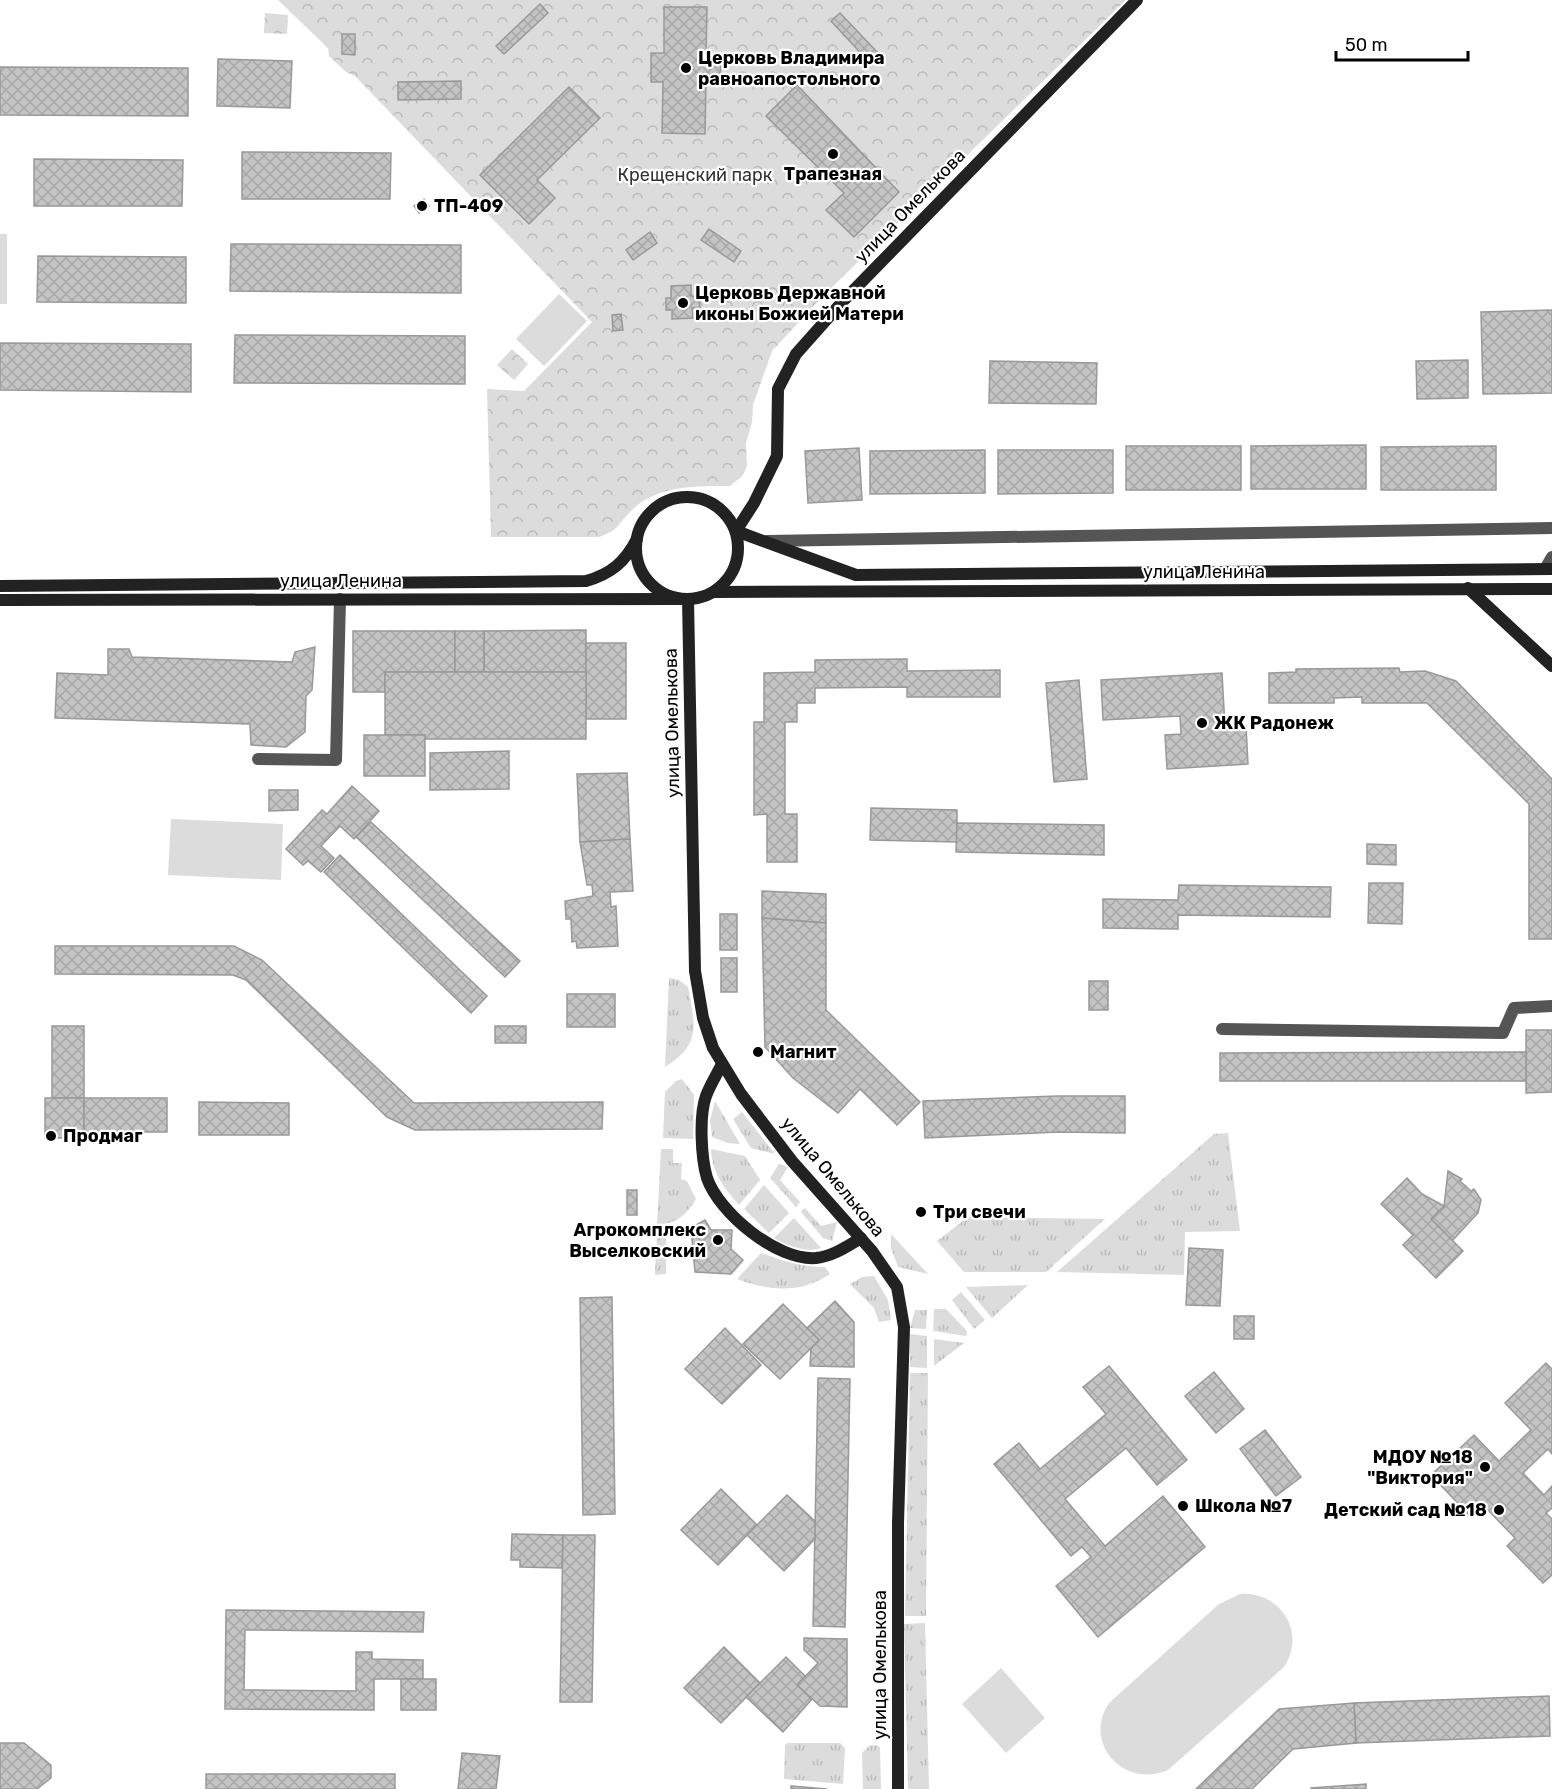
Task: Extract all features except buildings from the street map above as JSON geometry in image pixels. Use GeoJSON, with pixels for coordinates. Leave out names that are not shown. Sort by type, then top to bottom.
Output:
{"type":"FeatureCollection","features":[{"type":"Feature","properties":{"kind":"street","name":"улица Омелькова"},"geometry":{"type":"LineString","coordinates":[[736,531],[754,503],[777,456],[778,389],[802,346],[844,300],[1137,0]]}},
{"type":"Feature","properties":{"kind":"street"},"geometry":{"type":"LineString","coordinates":[[682,496],[699,498],[715,504],[728,516],[736,531],[739,549],[736,566],[727,580],[714,592],[684,599],[665,594],[651,585],[639,563],[637,539],[642,523],[652,510],[666,501],[682,496]]}},
{"type":"Feature","properties":{"kind":"street"},"geometry":{"type":"LineString","coordinates":[[736,531],[767,541],[1552,528]]}},
{"type":"Feature","properties":{"kind":"street","name":"улица Ленина"},"geometry":{"type":"LineString","coordinates":[[0,586],[586,581],[603,576],[616,568],[628,555],[637,539]]}},
{"type":"Feature","properties":{"kind":"street","name":"улица Ленина"},"geometry":{"type":"LineString","coordinates":[[767,541],[856,575],[1549,569]]}},
{"type":"Feature","properties":{"kind":"street"},"geometry":{"type":"LineString","coordinates":[[1549,569],[1552,557]]}},
{"type":"Feature","properties":{"kind":"street"},"geometry":{"type":"LineString","coordinates":[[1468,588],[1552,666]]}},
{"type":"Feature","properties":{"kind":"street","name":"улица Ленина"},"geometry":{"type":"LineString","coordinates":[[714,592],[1552,589]]}},
{"type":"Feature","properties":{"kind":"street"},"geometry":{"type":"LineString","coordinates":[[258,759],[336,760],[340,599]]}},
{"type":"Feature","properties":{"kind":"street","name":"улица Омелькова"},"geometry":{"type":"LineString","coordinates":[[684,599],[695,971],[703,1018],[712,1048],[741,1094],[792,1161],[861,1238],[897,1287],[904,1327],[898,1523],[898,1789]]}},
{"type":"Feature","properties":{"kind":"street","name":"улица Ленина"},"geometry":{"type":"LineString","coordinates":[[0,600],[684,599]]}},
{"type":"Feature","properties":{"kind":"street"},"geometry":{"type":"LineString","coordinates":[[1222,1029],[1503,1033],[1514,1008],[1552,1006]]}},
{"type":"Feature","properties":{"kind":"street"},"geometry":{"type":"LineString","coordinates":[[722,1064],[705,1098],[701,1141],[707,1178],[723,1204],[751,1232],[789,1255],[814,1258],[837,1253],[861,1238]]}},
{"type":"Feature","properties":{"kind":"green space","name":"Крещенский парк"},"geometry":{"type":"Polygon","coordinates":[[[278,0],[1126,0],[822,297],[772,351],[753,405],[752,422],[746,443],[747,466],[743,475],[730,486],[678,489],[652,496],[641,502],[614,529],[599,537],[491,537],[487,389],[524,391],[592,322],[355,76],[346,72],[329,56],[328,48],[278,0]]]}},
{"type":"Feature","properties":{"kind":"green space"},"geometry":{"type":"Polygon","coordinates":[[[265,13],[288,15],[287,34],[264,33],[265,13]]]}},
{"type":"Feature","properties":{"kind":"green space"},"geometry":{"type":"Polygon","coordinates":[[[0,234],[7,234],[7,304],[0,304],[0,234]]]}},
{"type":"Feature","properties":{"kind":"green space"},"geometry":{"type":"Polygon","coordinates":[[[559,294],[587,321],[544,366],[516,339],[559,294]]]}},
{"type":"Feature","properties":{"kind":"green space"},"geometry":{"type":"Polygon","coordinates":[[[512,349],[528,364],[514,380],[497,365],[512,349]]]}},
{"type":"Feature","properties":{"kind":"green space"},"geometry":{"type":"Polygon","coordinates":[[[171,819],[283,824],[281,880],[168,875],[171,819]]]}},
{"type":"Feature","properties":{"kind":"green space"},"geometry":{"type":"Polygon","coordinates":[[[669,978],[679,980],[688,987],[694,1023],[690,1042],[685,1050],[665,1067],[669,978]]]}},
{"type":"Feature","properties":{"kind":"green space"},"geometry":{"type":"Polygon","coordinates":[[[682,1079],[694,1095],[693,1139],[663,1138],[665,1092],[676,1081],[682,1079]]]}},
{"type":"Feature","properties":{"kind":"green space"},"geometry":{"type":"Polygon","coordinates":[[[715,1101],[740,1144],[728,1143],[712,1137],[710,1121],[715,1101]]]}},
{"type":"Feature","properties":{"kind":"green space"},"geometry":{"type":"Polygon","coordinates":[[[742,1112],[775,1154],[751,1148],[733,1119],[742,1112]]]}},
{"type":"Feature","properties":{"kind":"green space"},"geometry":{"type":"Polygon","coordinates":[[[1228,1133],[1240,1231],[1185,1232],[1184,1275],[1057,1272],[1214,1134],[1228,1133]]]}},
{"type":"Feature","properties":{"kind":"green space"},"geometry":{"type":"Polygon","coordinates":[[[661,1149],[673,1149],[673,1163],[682,1163],[681,1179],[687,1181],[696,1199],[680,1218],[670,1223],[657,1224],[661,1149]]]}},
{"type":"Feature","properties":{"kind":"green space"},"geometry":{"type":"Polygon","coordinates":[[[711,1149],[745,1156],[760,1180],[739,1205],[720,1180],[711,1149]]]}},
{"type":"Feature","properties":{"kind":"green space"},"geometry":{"type":"Polygon","coordinates":[[[779,1164],[788,1167],[780,1180],[800,1202],[796,1207],[770,1178],[779,1164]]]}},
{"type":"Feature","properties":{"kind":"green space"},"geometry":{"type":"Polygon","coordinates":[[[764,1185],[789,1213],[769,1233],[744,1209],[764,1185]]]}},
{"type":"Feature","properties":{"kind":"green space"},"geometry":{"type":"Polygon","coordinates":[[[805,1208],[821,1226],[837,1222],[832,1241],[823,1238],[801,1212],[805,1208]]]}},
{"type":"Feature","properties":{"kind":"green space"},"geometry":{"type":"Polygon","coordinates":[[[968,1217],[1105,1219],[1046,1272],[964,1272],[937,1241],[968,1217]]]}},
{"type":"Feature","properties":{"kind":"green space"},"geometry":{"type":"Polygon","coordinates":[[[794,1218],[821,1248],[810,1250],[797,1248],[774,1238],[794,1218]]]}},
{"type":"Feature","properties":{"kind":"green space"},"geometry":{"type":"Polygon","coordinates":[[[657,1232],[666,1232],[666,1274],[655,1275],[657,1232]]]}},
{"type":"Feature","properties":{"kind":"green space"},"geometry":{"type":"Polygon","coordinates":[[[891,1234],[928,1274],[898,1267],[891,1248],[891,1234]]]}},
{"type":"Feature","properties":{"kind":"green space"},"geometry":{"type":"Polygon","coordinates":[[[761,1253],[792,1263],[825,1267],[830,1274],[808,1285],[785,1289],[761,1286],[737,1279],[761,1253]]]}},
{"type":"Feature","properties":{"kind":"green space"},"geometry":{"type":"Polygon","coordinates":[[[874,1276],[888,1300],[891,1320],[879,1322],[874,1308],[850,1284],[862,1277],[874,1276]]]}},
{"type":"Feature","properties":{"kind":"green space"},"geometry":{"type":"Polygon","coordinates":[[[1028,1285],[992,1318],[966,1287],[1028,1285]]]}},
{"type":"Feature","properties":{"kind":"green space"},"geometry":{"type":"Polygon","coordinates":[[[961,1292],[985,1320],[974,1329],[952,1300],[961,1292]]]}},
{"type":"Feature","properties":{"kind":"green space"},"geometry":{"type":"Polygon","coordinates":[[[934,1309],[946,1309],[967,1331],[966,1336],[933,1331],[934,1309]]]}},
{"type":"Feature","properties":{"kind":"green space"},"geometry":{"type":"Polygon","coordinates":[[[915,1310],[927,1310],[926,1329],[910,1328],[915,1310]]]}},
{"type":"Feature","properties":{"kind":"green space"},"geometry":{"type":"Polygon","coordinates":[[[910,1334],[927,1336],[927,1368],[910,1367],[910,1334]]]}},
{"type":"Feature","properties":{"kind":"green space"},"geometry":{"type":"Polygon","coordinates":[[[934,1339],[964,1343],[934,1366],[934,1339]]]}},
{"type":"Feature","properties":{"kind":"green space"},"geometry":{"type":"Polygon","coordinates":[[[910,1373],[928,1373],[926,1616],[905,1616],[910,1373]]]}},
{"type":"Feature","properties":{"kind":"green space"},"geometry":{"type":"Polygon","coordinates":[[[1240,1594],[1267,1599],[1286,1616],[1291,1628],[1292,1640],[1290,1654],[1284,1667],[1168,1770],[1152,1774],[1136,1773],[1123,1768],[1112,1759],[1104,1747],[1101,1733],[1102,1718],[1109,1703],[1219,1604],[1240,1594]]]}},
{"type":"Feature","properties":{"kind":"green space"},"geometry":{"type":"Polygon","coordinates":[[[925,1623],[929,1789],[908,1789],[904,1624],[925,1623]]]}},
{"type":"Feature","properties":{"kind":"green space"},"geometry":{"type":"Polygon","coordinates":[[[1001,1668],[1045,1718],[1006,1753],[962,1704],[1001,1668]]]}},
{"type":"Feature","properties":{"kind":"green space"},"geometry":{"type":"Polygon","coordinates":[[[788,1743],[840,1743],[845,1748],[843,1784],[784,1779],[785,1745],[788,1743]]]}},
{"type":"Feature","properties":{"kind":"green space"},"geometry":{"type":"Polygon","coordinates":[[[869,1746],[880,1747],[881,1789],[863,1789],[862,1753],[869,1746]]]}},
{"type":"Feature","properties":{"kind":"place","name":"Церковь Владимира равноапостольного"},"geometry":{"type":"Point","coordinates":[686,68]}},
{"type":"Feature","properties":{"kind":"place","name":"Трапезная"},"geometry":{"type":"Point","coordinates":[833,154]}},
{"type":"Feature","properties":{"kind":"place","name":"ТП-409"},"geometry":{"type":"Point","coordinates":[422,206]}},
{"type":"Feature","properties":{"kind":"place","name":"Церковь Державной иконы Божией Матери"},"geometry":{"type":"Point","coordinates":[683,303]}},
{"type":"Feature","properties":{"kind":"place","name":"ЖК Радонеж"},"geometry":{"type":"Point","coordinates":[1202,723]}},
{"type":"Feature","properties":{"kind":"place","name":"Магнит"},"geometry":{"type":"Point","coordinates":[758,1052]}},
{"type":"Feature","properties":{"kind":"place","name":"Продмаг"},"geometry":{"type":"Point","coordinates":[51,1136]}},
{"type":"Feature","properties":{"kind":"place","name":"Три свечи"},"geometry":{"type":"Point","coordinates":[921,1212]}},
{"type":"Feature","properties":{"kind":"place","name":"Агрокомплекс Выселковский"},"geometry":{"type":"Point","coordinates":[718,1240]}},
{"type":"Feature","properties":{"kind":"place","name":"МДОУ №18 \"Виктория\""},"geometry":{"type":"Point","coordinates":[1485,1467]}},
{"type":"Feature","properties":{"kind":"place","name":"Школа №7"},"geometry":{"type":"Point","coordinates":[1183,1506]}},
{"type":"Feature","properties":{"kind":"place","name":"Детский сад №18"},"geometry":{"type":"Point","coordinates":[1499,1510]}}]}
